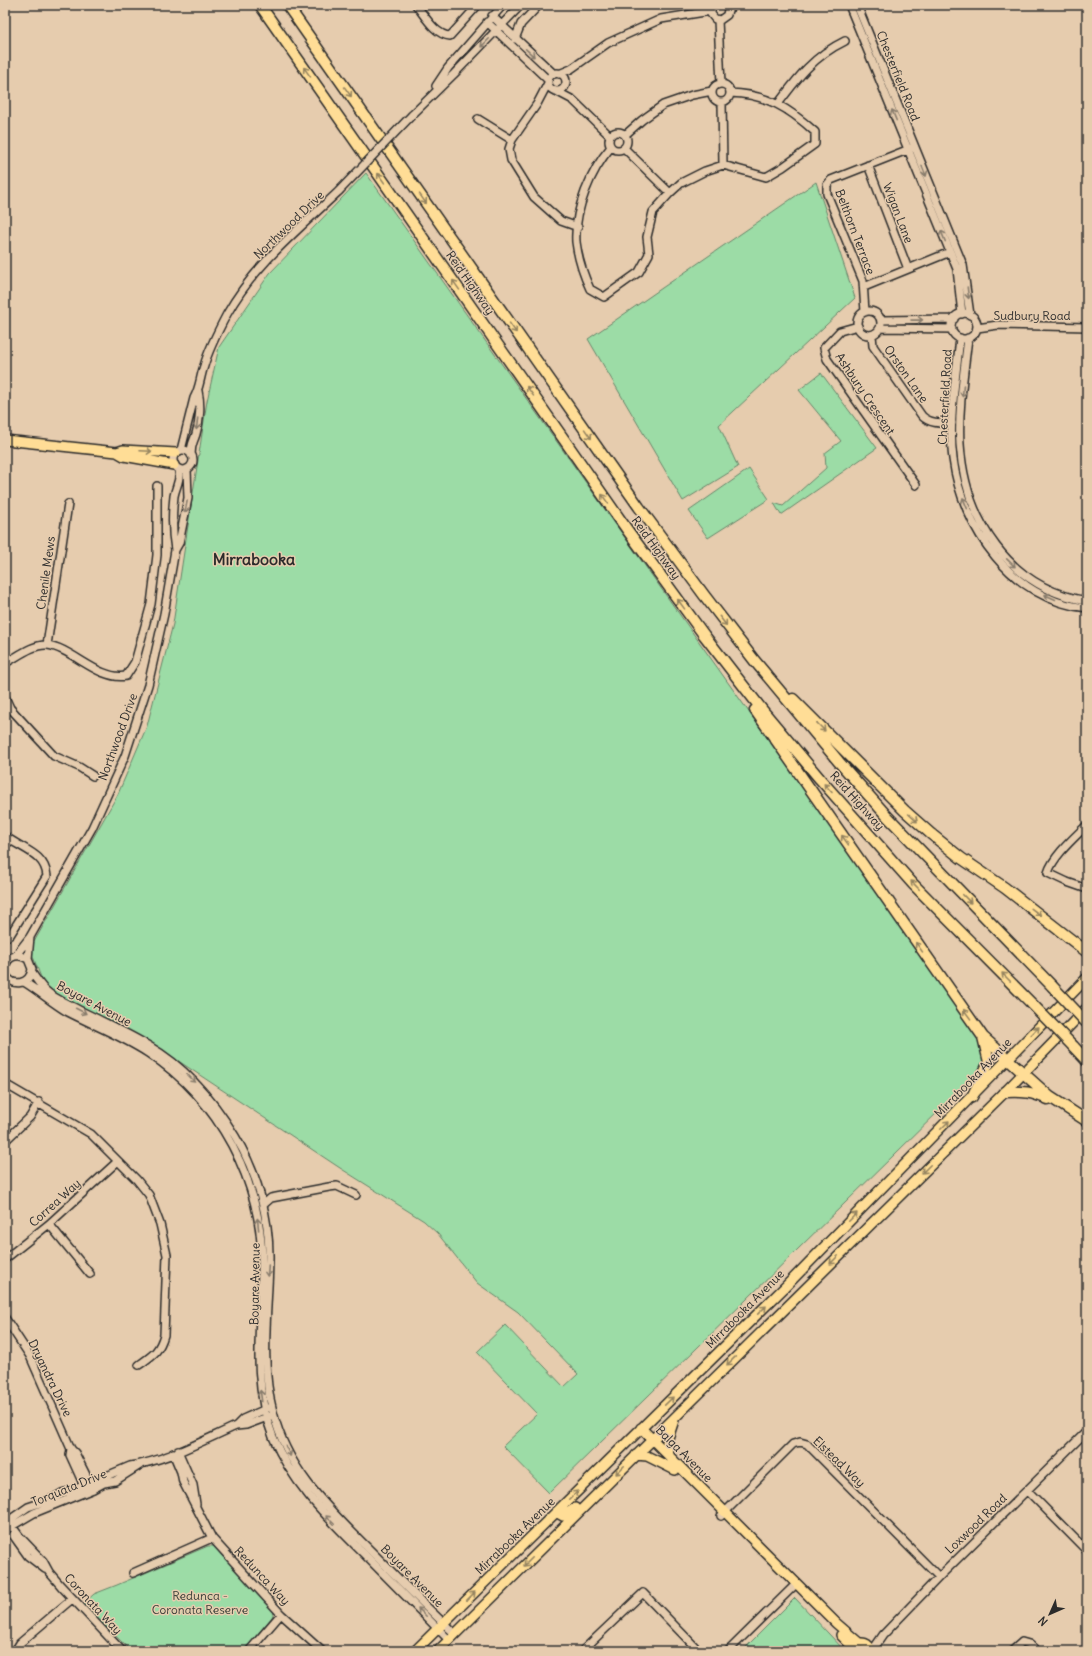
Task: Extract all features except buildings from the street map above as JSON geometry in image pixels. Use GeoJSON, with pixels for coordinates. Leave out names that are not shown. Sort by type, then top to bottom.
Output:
{"type":"FeatureCollection","features":[{"type":"Feature","properties":{"kind":"highway","name":"Reid Highway"},"geometry":{"type":"LineString","coordinates":[[260,5],[624,525],[704,636],[763,711],[820,779],[913,884],[1087,1061]]}},
{"type":"Feature","properties":{"kind":"highway","name":"Reid Highway"},"geometry":{"type":"LineString","coordinates":[[287,5],[639,507],[704,596],[754,660],[838,762],[887,816],[1087,1023]]}},
{"type":"Feature","properties":{"kind":"highway"},"geometry":{"type":"LineString","coordinates":[[704,636],[983,1037],[1050,1097],[1087,1121]]}},
{"type":"Feature","properties":{"kind":"highway"},"geometry":{"type":"LineString","coordinates":[[754,660],[904,810],[931,834],[961,858],[1005,888],[1087,952]]}},
{"type":"Feature","properties":{"kind":"highway"},"geometry":{"type":"LineString","coordinates":[[1074,941],[1087,944]]}},
{"type":"Feature","properties":{"kind":"highway"},"geometry":{"type":"LineString","coordinates":[[972,1096],[989,1062],[983,1037]]}},
{"type":"Feature","properties":{"kind":"highway"},"geometry":{"type":"LineString","coordinates":[[1005,1092],[1033,1092],[1064,1107]]}},
{"type":"Feature","properties":{"kind":"main road"},"geometry":{"type":"LineString","coordinates":[[5,440],[117,452],[124,456],[176,467]]}},
{"type":"Feature","properties":{"kind":"main road"},"geometry":{"type":"LineString","coordinates":[[117,452],[123,450],[178,452]]}},
{"type":"Feature","properties":{"kind":"main road","name":"Mirrabooka Avenue"},"geometry":{"type":"LineString","coordinates":[[415,1651],[740,1332],[1087,978]]}},
{"type":"Feature","properties":{"kind":"main road"},"geometry":{"type":"LineString","coordinates":[[438,1651],[650,1440],[1005,1092],[1087,1008]]}},
{"type":"Feature","properties":{"kind":"main road"},"geometry":{"type":"LineString","coordinates":[[740,1332],[750,1343]]}},
{"type":"Feature","properties":{"kind":"main road"},"geometry":{"type":"LineString","coordinates":[[669,1455],[666,1441],[678,1414]]}},
{"type":"Feature","properties":{"kind":"main road","name":"Balga Avenue"},"geometry":{"type":"LineString","coordinates":[[641,1428],[675,1470],[723,1514],[862,1648]]}},
{"type":"Feature","properties":{"kind":"main road","name":"Balga Avenue"},"geometry":{"type":"LineString","coordinates":[[650,1440],[669,1455],[793,1587],[862,1648]]}},
{"type":"Feature","properties":{"kind":"main road"},"geometry":{"type":"LineString","coordinates":[[636,1455],[647,1456],[675,1470]]}},
{"type":"Feature","properties":{"kind":"main road"},"geometry":{"type":"LineString","coordinates":[[556,1512],[560,1516],[566,1515],[580,1503],[598,1493]]}},
{"type":"Feature","properties":{"kind":"street"},"geometry":{"type":"LineString","coordinates":[[416,5],[434,29],[446,36],[450,36],[478,5]]}},
{"type":"Feature","properties":{"kind":"street","name":"Northwood Drive"},"geometry":{"type":"LineString","coordinates":[[429,97],[448,68],[503,5]]}},
{"type":"Feature","properties":{"kind":"street","name":"Northwood Drive"},"geometry":{"type":"LineString","coordinates":[[191,455],[191,445],[196,434],[199,406],[198,391],[203,367],[211,346],[228,313],[247,284],[270,257],[339,191],[429,97],[502,26],[521,5]]}},
{"type":"Feature","properties":{"kind":"street"},"geometry":{"type":"LineString","coordinates":[[515,39],[521,24],[539,5]]}},
{"type":"Feature","properties":{"kind":"street"},"geometry":{"type":"LineString","coordinates":[[578,226],[560,221],[534,197],[511,160],[509,149],[512,140],[537,104],[548,81],[557,74],[572,69],[608,43],[661,19],[712,8],[713,17],[718,20],[725,18],[728,12],[727,7],[737,5]]}},
{"type":"Feature","properties":{"kind":"street","name":"Chesterfield Road"},"geometry":{"type":"LineString","coordinates":[[849,5],[863,31],[935,207],[963,265],[970,315]]}},
{"type":"Feature","properties":{"kind":"street","name":"Chesterfield Road"},"geometry":{"type":"LineString","coordinates":[[857,5],[863,31]]}},
{"type":"Feature","properties":{"kind":"street"},"geometry":{"type":"LineString","coordinates":[[492,16],[515,39],[557,74],[565,83],[573,100]]}},
{"type":"Feature","properties":{"kind":"street"},"geometry":{"type":"LineString","coordinates":[[718,20],[721,84]]}},
{"type":"Feature","properties":{"kind":"street"},"geometry":{"type":"LineString","coordinates":[[487,22],[548,81],[550,88],[573,100],[610,136]]}},
{"type":"Feature","properties":{"kind":"street"},"geometry":{"type":"LineString","coordinates":[[778,104],[802,72],[828,49],[845,41]]}},
{"type":"Feature","properties":{"kind":"street"},"geometry":{"type":"LineString","coordinates":[[537,104],[555,91],[560,91],[572,69]]}},
{"type":"Feature","properties":{"kind":"street"},"geometry":{"type":"LineString","coordinates":[[625,135],[642,120],[663,105],[692,95],[712,91],[716,86],[721,84],[728,87],[730,93],[728,99],[722,102],[715,99],[712,91]]}},
{"type":"Feature","properties":{"kind":"street"},"geometry":{"type":"LineString","coordinates":[[611,147],[601,159],[592,176],[579,211],[576,241],[580,266],[590,289],[604,297],[639,272],[649,254],[647,237],[653,212],[681,183],[705,171],[723,165],[766,177],[783,167],[814,144],[815,132],[796,114],[778,104],[747,94],[730,93]]}},
{"type":"Feature","properties":{"kind":"street"},"geometry":{"type":"LineString","coordinates":[[722,102],[723,165]]}},
{"type":"Feature","properties":{"kind":"street"},"geometry":{"type":"LineString","coordinates":[[478,119],[512,140]]}},
{"type":"Feature","properties":{"kind":"street"},"geometry":{"type":"LineString","coordinates":[[610,136],[617,132],[625,135]]}},
{"type":"Feature","properties":{"kind":"street"},"geometry":{"type":"LineString","coordinates":[[610,136],[609,142],[611,147],[617,150],[624,148],[627,142],[625,135]]}},
{"type":"Feature","properties":{"kind":"street"},"geometry":{"type":"LineString","coordinates":[[624,148],[670,193]]}},
{"type":"Feature","properties":{"kind":"street","name":"Belthorn Terrace"},"geometry":{"type":"LineString","coordinates":[[865,312],[864,287],[827,194],[827,185],[831,180],[911,148]]}},
{"type":"Feature","properties":{"kind":"street","name":"Wigan Lane"},"geometry":{"type":"LineString","coordinates":[[868,165],[908,269]]}},
{"type":"Feature","properties":{"kind":"street","name":"Chesterfield Road"},"geometry":{"type":"LineString","coordinates":[[935,207],[957,269],[962,314]]}},
{"type":"Feature","properties":{"kind":"street"},"geometry":{"type":"LineString","coordinates":[[864,287],[950,252]]}},
{"type":"Feature","properties":{"kind":"street"},"geometry":{"type":"LineString","coordinates":[[881,324],[875,313],[865,312],[859,318],[858,326],[860,331],[864,334],[872,335],[881,324],[954,319]]}},
{"type":"Feature","properties":{"kind":"street"},"geometry":{"type":"LineString","coordinates":[[962,314],[974,317],[977,328],[973,335],[968,338],[960,338],[956,336],[952,329],[954,319],[956,316],[962,314]]}},
{"type":"Feature","properties":{"kind":"street"},"geometry":{"type":"LineString","coordinates":[[881,324],[952,329]]}},
{"type":"Feature","properties":{"kind":"street","name":"Sudbury Road"},"geometry":{"type":"LineString","coordinates":[[977,328],[998,325],[1087,327]]}},
{"type":"Feature","properties":{"kind":"street","name":"Ashbury Crescent"},"geometry":{"type":"LineString","coordinates":[[858,326],[840,331],[824,348],[827,359],[916,485]]}},
{"type":"Feature","properties":{"kind":"street","name":"Orston Lane"},"geometry":{"type":"LineString","coordinates":[[872,335],[873,346],[922,416],[928,421],[952,423]]}},
{"type":"Feature","properties":{"kind":"street","name":"Chesterfield Road"},"geometry":{"type":"LineString","coordinates":[[960,338],[952,423],[953,458],[958,486],[972,522],[982,531]]}},
{"type":"Feature","properties":{"kind":"street","name":"Chesterfield Road"},"geometry":{"type":"LineString","coordinates":[[968,338],[960,424],[962,459],[967,486],[982,531],[998,560],[1018,578],[1044,595],[1070,601],[1087,608]]}},
{"type":"Feature","properties":{"kind":"street"},"geometry":{"type":"LineString","coordinates":[[956,370],[964,372]]}},
{"type":"Feature","properties":{"kind":"street","name":"Northwood Drive"},"geometry":{"type":"LineString","coordinates":[[178,452],[194,398],[198,391]]}},
{"type":"Feature","properties":{"kind":"street"},"geometry":{"type":"LineString","coordinates":[[187,451],[191,455],[192,464],[187,469],[176,467],[173,459],[178,452],[187,451]]}},
{"type":"Feature","properties":{"kind":"street","name":"Northwood Drive"},"geometry":{"type":"LineString","coordinates":[[175,550],[173,540],[174,499],[180,478],[176,467]]}},
{"type":"Feature","properties":{"kind":"street","name":"Northwood Drive"},"geometry":{"type":"LineString","coordinates":[[5,964],[8,959],[16,956],[30,937],[92,828],[125,756],[148,685],[164,614],[175,550],[179,543],[188,498],[187,469]]}},
{"type":"Feature","properties":{"kind":"street"},"geometry":{"type":"LineString","coordinates":[[5,663],[32,648],[47,645],[62,650],[86,664],[118,677],[126,676],[133,668],[151,604],[157,555],[157,486]]}},
{"type":"Feature","properties":{"kind":"street","name":"Chenile Mews"},"geometry":{"type":"LineString","coordinates":[[47,645],[68,504]]}},
{"type":"Feature","properties":{"kind":"street","name":"Chesterfield Road"},"geometry":{"type":"LineString","coordinates":[[1070,601],[1087,601]]}},
{"type":"Feature","properties":{"kind":"street"},"geometry":{"type":"LineString","coordinates":[[5,697],[10,708],[54,756],[79,767],[93,776]]}},
{"type":"Feature","properties":{"kind":"street"},"geometry":{"type":"LineString","coordinates":[[1087,825],[1059,855],[1050,867],[1048,873],[1087,889]]}},
{"type":"Feature","properties":{"kind":"street"},"geometry":{"type":"LineString","coordinates":[[5,836],[37,856],[46,867],[48,876],[10,935],[5,938]]}},
{"type":"Feature","properties":{"kind":"street","name":"Northwood Drive"},"geometry":{"type":"LineString","coordinates":[[28,959],[30,937]]}},
{"type":"Feature","properties":{"kind":"street"},"geometry":{"type":"LineString","coordinates":[[16,956],[20,955],[28,959],[32,966],[32,973],[24,982]]}},
{"type":"Feature","properties":{"kind":"street","name":"Boyare Avenue"},"geometry":{"type":"LineString","coordinates":[[5,973],[12,981],[18,983],[24,982],[48,1000],[65,1010],[142,1049],[164,1064],[188,1085],[208,1108],[234,1148],[244,1170],[257,1214],[262,1258],[258,1356],[260,1385],[266,1418],[274,1440],[284,1459],[306,1493],[452,1637]]}},
{"type":"Feature","properties":{"kind":"street","name":"Boyare Avenue"},"geometry":{"type":"LineString","coordinates":[[32,973],[46,991],[64,1002],[151,1047],[187,1074],[212,1102],[234,1135],[252,1170],[262,1205],[269,1259],[265,1350],[267,1381],[274,1414],[287,1450],[300,1474],[321,1500],[440,1626]]}},
{"type":"Feature","properties":{"kind":"street"},"geometry":{"type":"LineString","coordinates":[[5,1084],[39,1102],[91,1134],[137,1180],[149,1195],[160,1224],[167,1255],[161,1346],[155,1354],[139,1365]]}},
{"type":"Feature","properties":{"kind":"street"},"geometry":{"type":"LineString","coordinates":[[5,1141],[30,1117],[39,1102]]}},
{"type":"Feature","properties":{"kind":"street","name":"Correa Way"},"geometry":{"type":"LineString","coordinates":[[5,1258],[49,1224],[118,1161]]}},
{"type":"Feature","properties":{"kind":"street"},"geometry":{"type":"LineString","coordinates":[[262,1205],[271,1198],[329,1186],[337,1186],[356,1195]]}},
{"type":"Feature","properties":{"kind":"street"},"geometry":{"type":"LineString","coordinates":[[259,1193],[271,1198]]}},
{"type":"Feature","properties":{"kind":"street"},"geometry":{"type":"LineString","coordinates":[[49,1224],[90,1274]]}},
{"type":"Feature","properties":{"kind":"street","name":"Dryandra Drive"},"geometry":{"type":"LineString","coordinates":[[5,1318],[30,1356],[71,1449],[75,1453],[88,1487]]}},
{"type":"Feature","properties":{"kind":"street","name":"Torquata Drive"},"geometry":{"type":"LineString","coordinates":[[236,1426],[243,1419],[272,1406]]}},
{"type":"Feature","properties":{"kind":"street","name":"Torquata Drive"},"geometry":{"type":"LineString","coordinates":[[7,1525],[130,1466],[140,1465],[176,1452],[236,1426],[246,1425],[274,1414]]}},
{"type":"Feature","properties":{"kind":"street","name":"Loxwood Road"},"geometry":{"type":"LineString","coordinates":[[862,1648],[883,1635],[938,1577],[1087,1431]]}},
{"type":"Feature","properties":{"kind":"street","name":"Elstead Way"},"geometry":{"type":"LineString","coordinates":[[723,1514],[793,1444],[800,1442],[807,1444],[938,1577]]}},
{"type":"Feature","properties":{"kind":"street","name":"Redunca Way"},"geometry":{"type":"LineString","coordinates":[[176,1452],[193,1485],[196,1508],[212,1538],[281,1614],[322,1651]]}},
{"type":"Feature","properties":{"kind":"street"},"geometry":{"type":"LineString","coordinates":[[1027,1490],[1087,1551]]}},
{"type":"Feature","properties":{"kind":"street","name":"Coronata Way"},"geometry":{"type":"LineString","coordinates":[[7,1525],[28,1556],[49,1572],[72,1599],[122,1651]]}},
{"type":"Feature","properties":{"kind":"street"},"geometry":{"type":"LineString","coordinates":[[133,1573],[212,1538]]}},
{"type":"Feature","properties":{"kind":"street"},"geometry":{"type":"LineString","coordinates":[[728,1651],[793,1587]]}},
{"type":"Feature","properties":{"kind":"street"},"geometry":{"type":"LineString","coordinates":[[582,1651],[643,1593],[700,1651]]}},
{"type":"Feature","properties":{"kind":"street"},"geometry":{"type":"LineString","coordinates":[[15,1651],[20,1643],[72,1599]]}},
{"type":"Feature","properties":{"kind":"street"},"geometry":{"type":"LineString","coordinates":[[248,1651],[281,1614]]}},
{"type":"Feature","properties":{"kind":"street"},"geometry":{"type":"LineString","coordinates":[[1012,1651],[1022,1642],[1029,1644],[1037,1651]]}},
{"type":"Feature","properties":{"kind":"green space"},"geometry":{"type":"Polygon","coordinates":[[[366,173],[994,1057],[549,1493],[503,1446],[537,1414],[477,1352],[505,1325],[564,1387],[578,1374],[518,1312],[477,1283],[438,1234],[424,1221],[340,1168],[180,1062],[67,1000],[44,985],[30,949],[118,794],[147,726],[173,624],[207,401],[219,347],[270,273],[366,173]]]}},
{"type":"Feature","properties":{"kind":"green space"},"geometry":{"type":"Polygon","coordinates":[[[816,182],[855,298],[719,425],[738,467],[683,501],[588,339],[816,182]]]}},
{"type":"Feature","properties":{"kind":"green space"},"geometry":{"type":"Polygon","coordinates":[[[821,373],[877,448],[781,515],[774,503],[783,506],[826,468],[825,453],[841,441],[799,390],[821,373]]]}},
{"type":"Feature","properties":{"kind":"green space"},"geometry":{"type":"Polygon","coordinates":[[[749,469],[769,499],[708,538],[689,511],[749,469]]]}},
{"type":"Feature","properties":{"kind":"green space","name":"Redunca - Coronata Reserve"},"geometry":{"type":"Polygon","coordinates":[[[208,1546],[214,1546],[272,1606],[274,1612],[272,1617],[244,1651],[131,1651],[83,1604],[94,1594],[208,1546]]]}},
{"type":"Feature","properties":{"kind":"green space"},"geometry":{"type":"Polygon","coordinates":[[[795,1598],[845,1651],[742,1651],[795,1598]]]}},
{"type":"Feature","properties":{"kind":"district","name":"Mirrabooka"},"geometry":{"type":"Point","coordinates":[254,559]}}]}
